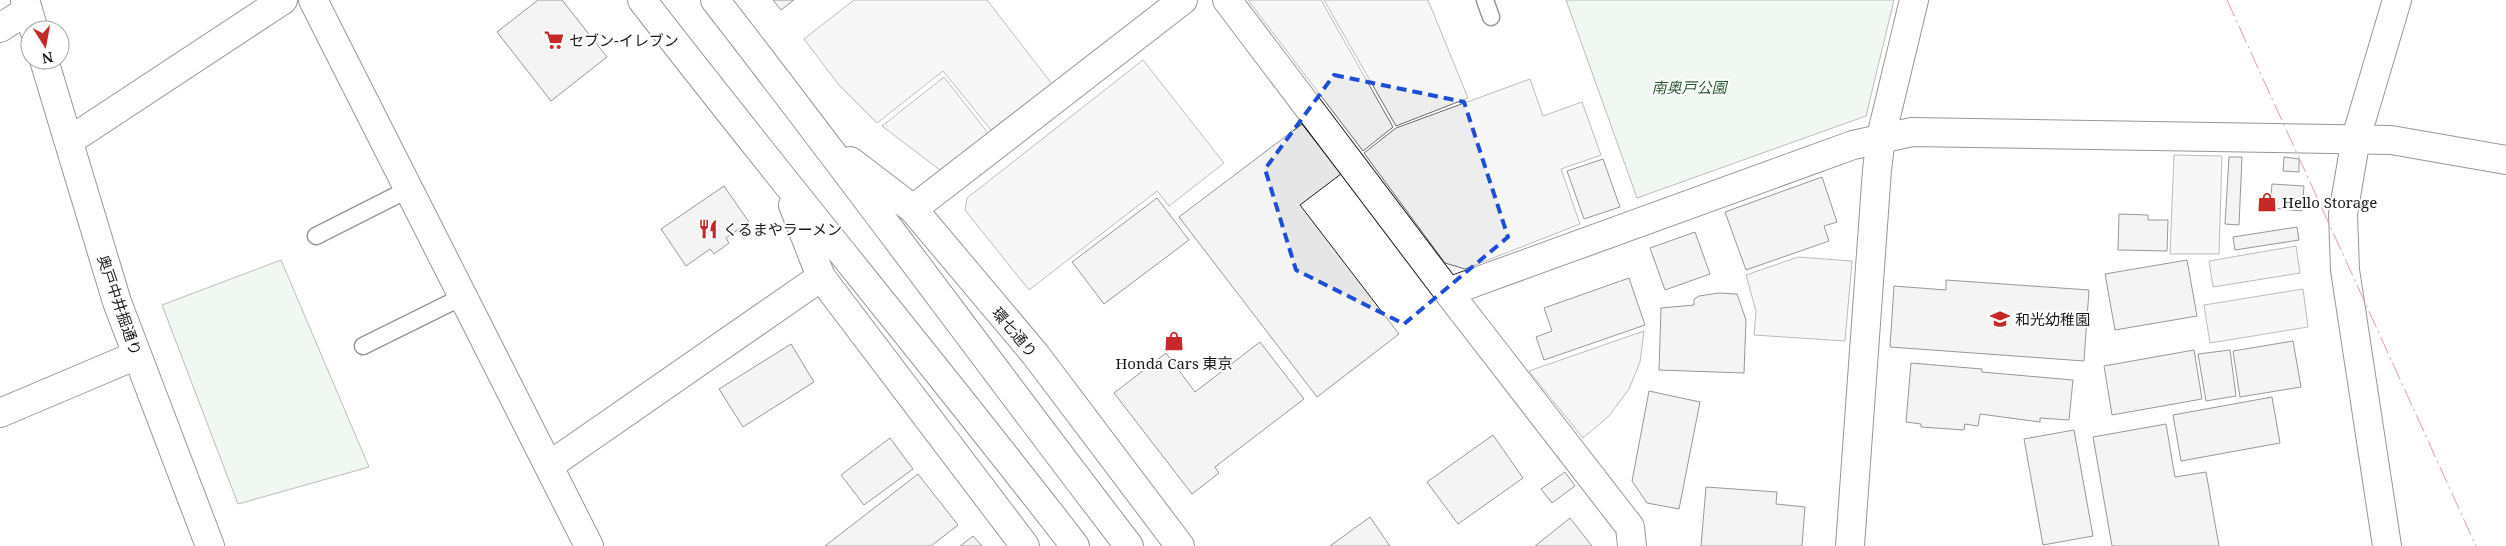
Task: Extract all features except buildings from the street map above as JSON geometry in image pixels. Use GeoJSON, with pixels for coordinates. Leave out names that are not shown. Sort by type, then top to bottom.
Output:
{"type":"FeatureCollection","features":[{"type":"Feature","properties":{"kind":"street"},"geometry":{"type":"LineString","coordinates":[[69,141],[283,0]]}},
{"type":"Feature","properties":{"kind":"street"},"geometry":{"type":"LineString","coordinates":[[313,0],[550,465],[589,546]]}},
{"type":"Feature","properties":{"kind":"street"},"geometry":{"type":"LineString","coordinates":[[642,0],[783,180],[965,403],[1075,546]]}},
{"type":"Feature","properties":{"kind":"street","name":"環七通り"},"geometry":{"type":"LineString","coordinates":[[715,0],[825,142],[999,377],[1129,546]]}},
{"type":"Feature","properties":{"kind":"street"},"geometry":{"type":"LineString","coordinates":[[914,209],[1183,0]]}},
{"type":"Feature","properties":{"kind":"street"},"geometry":{"type":"LineString","coordinates":[[1227,0],[1448,292],[1630,527],[1632,546]]}},
{"type":"Feature","properties":{"kind":"street"},"geometry":{"type":"LineString","coordinates":[[1850,546],[1877,170],[1882,137],[1914,0]]}},
{"type":"Feature","properties":{"kind":"street"},"geometry":{"type":"LineString","coordinates":[[2387,546],[2342,242],[2343,214],[2356,138],[2398,0]]}},
{"type":"Feature","properties":{"kind":"street"},"geometry":{"type":"LineString","coordinates":[[0,28],[29,13]]}},
{"type":"Feature","properties":{"kind":"street","name":"奥戸中井掘通り"},"geometry":{"type":"LineString","coordinates":[[47,70],[117,302],[210,546]]}},
{"type":"Feature","properties":{"kind":"street"},"geometry":{"type":"LineString","coordinates":[[1448,292],[1844,149],[1882,137],[1912,132],[2356,138],[2391,140],[2506,160]]}},
{"type":"Feature","properties":{"kind":"street","name":"環七通り"},"geometry":{"type":"LineString","coordinates":[[825,142],[914,209],[1035,354],[1180,546]]}},
{"type":"Feature","properties":{"kind":"street"},"geometry":{"type":"LineString","coordinates":[[783,180],[821,277],[1025,546]]}},
{"type":"Feature","properties":{"kind":"street"},"geometry":{"type":"LineString","coordinates":[[550,465],[821,277]]}},
{"type":"Feature","properties":{"kind":"street"},"geometry":{"type":"LineString","coordinates":[[0,413],[137,355]]}},
{"type":"Feature","properties":{"kind":"lane"},"geometry":{"type":"LineString","coordinates":[[1485,0],[1492,17]]}},
{"type":"Feature","properties":{"kind":"lane"},"geometry":{"type":"LineString","coordinates":[[316,236],[409,189]]}},
{"type":"Feature","properties":{"kind":"lane"},"geometry":{"type":"LineString","coordinates":[[363,346],[464,296]]}},
{"type":"Feature","properties":{"kind":"highlighted area"},"geometry":{"type":"Polygon","coordinates":[[[1334,75],[1464,102],[1508,237],[1404,324],[1296,270],[1265,169],[1334,75]]]}},
{"type":"Feature","properties":{"kind":"green space","name":"南奥戸公園"},"geometry":{"type":"Polygon","coordinates":[[[1566,0],[1894,0],[1866,116],[1637,198],[1566,0]]]}},
{"type":"Feature","properties":{"kind":"green space"},"geometry":{"type":"Polygon","coordinates":[[[281,260],[369,467],[238,504],[162,305],[281,260]]]}},
{"type":"Feature","properties":{"kind":"shaded area"},"geometry":{"type":"Polygon","coordinates":[[[854,0],[987,0],[1052,84],[991,130],[943,71],[877,123],[839,85],[804,39],[854,0]]]}},
{"type":"Feature","properties":{"kind":"shaded area"},"geometry":{"type":"Polygon","coordinates":[[[1248,0],[1321,0],[1393,127],[1363,151],[1248,0]]]}},
{"type":"Feature","properties":{"kind":"shaded area"},"geometry":{"type":"Polygon","coordinates":[[[1324,0],[1428,0],[1468,98],[1396,126],[1324,0]]]}},
{"type":"Feature","properties":{"kind":"shaded area"},"geometry":{"type":"Polygon","coordinates":[[[1143,60],[1224,163],[1169,206],[1157,191],[1029,290],[965,210],[967,198],[1143,60]]]}},
{"type":"Feature","properties":{"kind":"shaded area"},"geometry":{"type":"Polygon","coordinates":[[[944,77],[988,133],[940,170],[882,126],[944,77]]]}},
{"type":"Feature","properties":{"kind":"shaded area"},"geometry":{"type":"Polygon","coordinates":[[[1530,79],[1543,116],[1582,102],[1601,155],[1561,169],[1580,224],[1465,269],[1445,263],[1364,153],[1396,128],[1530,79]]]}},
{"type":"Feature","properties":{"kind":"shaded area"},"geometry":{"type":"Polygon","coordinates":[[[2174,155],[2222,156],[2219,254],[2170,254],[2174,155]]]}},
{"type":"Feature","properties":{"kind":"shaded area"},"geometry":{"type":"Polygon","coordinates":[[[2296,246],[2300,273],[2213,287],[2209,261],[2296,246]]]}},
{"type":"Feature","properties":{"kind":"shaded area"},"geometry":{"type":"Polygon","coordinates":[[[1798,257],[1852,261],[1845,341],[1754,335],[1756,311],[1746,275],[1798,257]]]}},
{"type":"Feature","properties":{"kind":"shaded area"},"geometry":{"type":"Polygon","coordinates":[[[2303,289],[2308,327],[2210,343],[2204,305],[2303,289]]]}},
{"type":"Feature","properties":{"kind":"shaded area"},"geometry":{"type":"Polygon","coordinates":[[[1644,331],[1640,362],[1629,389],[1609,416],[1583,438],[1529,371],[1644,331]]]}},
{"type":"Feature","properties":{"kind":"power"},"geometry":{"type":"LineString","coordinates":[[2227,0],[2476,546]]}},
{"type":"Feature","properties":{"kind":"place","name":"セブン-イレブン"},"geometry":{"type":"Point","coordinates":[554,40]}},
{"type":"Feature","properties":{"kind":"place","name":"Hello Storage"},"geometry":{"type":"Point","coordinates":[2267,202]}},
{"type":"Feature","properties":{"kind":"place","name":"くるまやラーメン"},"geometry":{"type":"Point","coordinates":[708,229]}},
{"type":"Feature","properties":{"kind":"place","name":"和光幼稚園"},"geometry":{"type":"Point","coordinates":[2000,319]}},
{"type":"Feature","properties":{"kind":"place","name":"Honda Cars 東京"},"geometry":{"type":"Point","coordinates":[1174,341]}}]}
